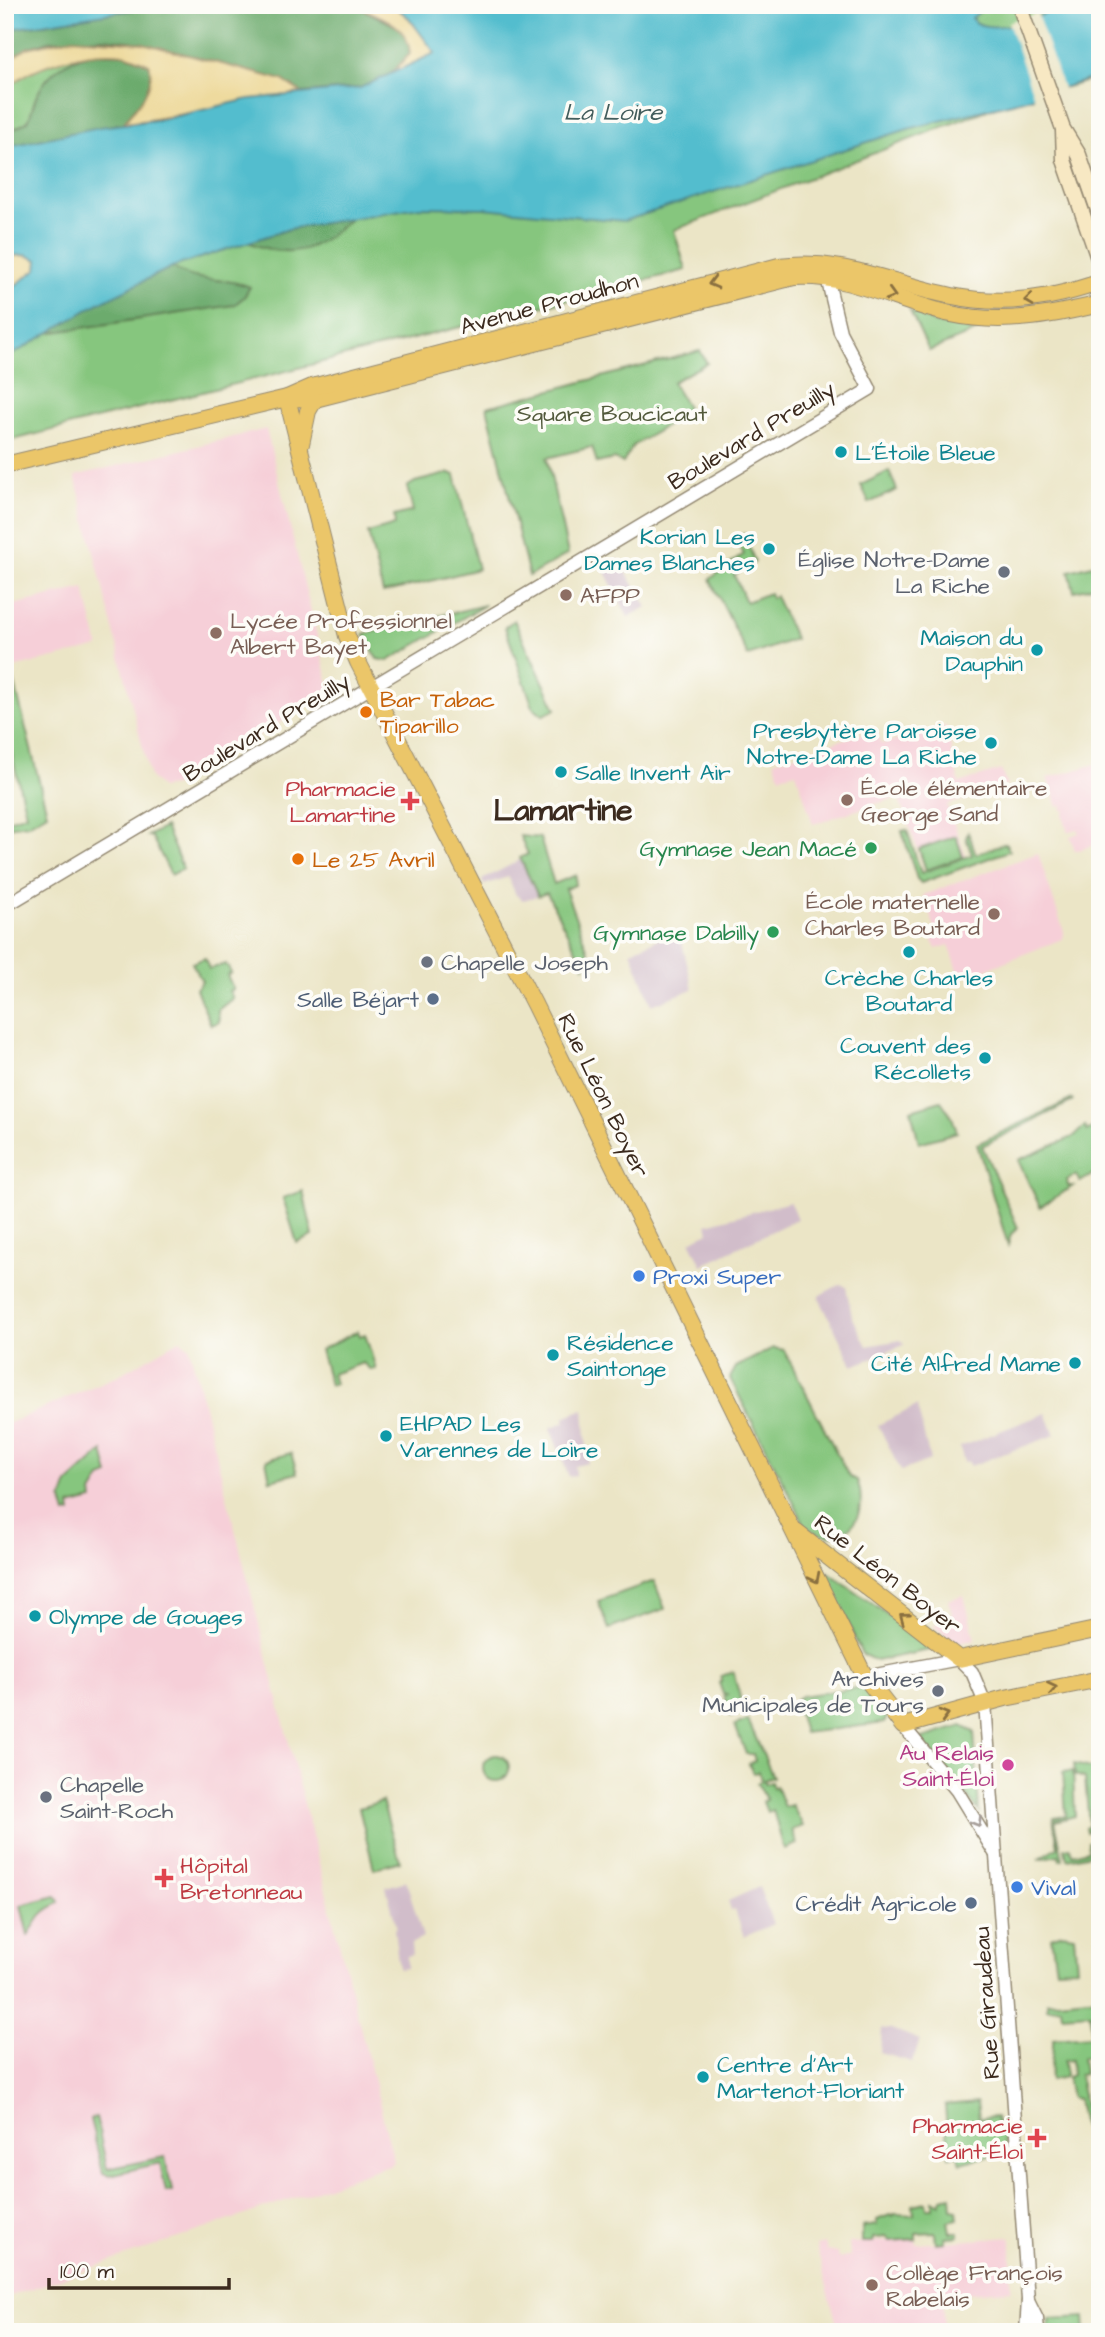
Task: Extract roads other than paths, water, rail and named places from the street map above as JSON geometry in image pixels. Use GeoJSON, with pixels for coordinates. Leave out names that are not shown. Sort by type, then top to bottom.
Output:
{"type":"FeatureCollection","features":[{"type":"Feature","properties":{"kind":"main road"},"geometry":{"type":"LineString","coordinates":[[1019,5],[1068,146],[1100,216]]}},
{"type":"Feature","properties":{"kind":"main road"},"geometry":{"type":"LineString","coordinates":[[1068,146],[1064,160],[1100,264]]}},
{"type":"Feature","properties":{"kind":"main road","name":"Avenue Proudhon"},"geometry":{"type":"LineString","coordinates":[[5,466],[287,398],[312,387],[779,266],[826,270]]}},
{"type":"Feature","properties":{"kind":"main road"},"geometry":{"type":"LineString","coordinates":[[826,270],[976,300],[1031,300],[1097,280],[1100,303],[1029,318],[972,317],[949,314],[826,270]]}},
{"type":"Feature","properties":{"kind":"main road","name":"Avenue Proudhon"},"geometry":{"type":"LineString","coordinates":[[287,398],[315,399],[826,270]]}},
{"type":"Feature","properties":{"kind":"main road","name":"Rue Léon Boyer"},"geometry":{"type":"LineString","coordinates":[[287,398],[347,636],[715,1368],[789,1526],[865,1677],[904,1726]]}},
{"type":"Feature","properties":{"kind":"main road"},"geometry":{"type":"LineString","coordinates":[[300,446],[308,411],[315,399]]}},
{"type":"Feature","properties":{"kind":"main road","name":"Rue Léon Boyer"},"geometry":{"type":"LineString","coordinates":[[789,1526],[844,1572],[959,1659]]}},
{"type":"Feature","properties":{"kind":"main road"},"geometry":{"type":"LineString","coordinates":[[959,1659],[1100,1629]]}},
{"type":"Feature","properties":{"kind":"main road"},"geometry":{"type":"LineString","coordinates":[[904,1726],[985,1703],[1100,1679]]}},
{"type":"Feature","properties":{"kind":"street","name":"Boulevard Preuilly"},"geometry":{"type":"LineString","coordinates":[[5,906],[870,389],[840,332],[826,270]]}},
{"type":"Feature","properties":{"kind":"street"},"geometry":{"type":"LineString","coordinates":[[865,1677],[959,1659]]}},
{"type":"Feature","properties":{"kind":"street","name":"Rue Giraudeau"},"geometry":{"type":"LineString","coordinates":[[959,1659],[972,1672],[985,1703],[1028,2300],[1026,2332]]}},
{"type":"Feature","properties":{"kind":"street"},"geometry":{"type":"LineString","coordinates":[[904,1726],[957,1791],[995,1853]]}},
{"type":"Feature","properties":{"kind":"street","name":"Rue Giraudeau"},"geometry":{"type":"LineString","coordinates":[[1028,2300],[1037,2319],[1038,2332]]}},
{"type":"Feature","properties":{"kind":"water"},"geometry":{"type":"Polygon","coordinates":[[[5,5],[162,5],[5,30],[5,5]]]}},
{"type":"Feature","properties":{"kind":"water","name":"La Loire"},"geometry":{"type":"Polygon","coordinates":[[[393,5],[988,5],[972,18],[987,26],[999,26],[1038,17],[1053,5],[1100,5],[1100,76],[1024,100],[908,129],[624,221],[484,208],[419,207],[289,229],[172,267],[99,303],[5,359],[5,293],[37,269],[38,260],[26,255],[5,256],[5,147],[99,127],[164,119],[249,99],[360,88],[435,53],[409,18],[393,5]]]}},
{"type":"Feature","properties":{"kind":"place","name":"L'Étoile Bleue"},"geometry":{"type":"Point","coordinates":[841,452]}},
{"type":"Feature","properties":{"kind":"place","name":"Korian Les Dames Blanches"},"geometry":{"type":"Point","coordinates":[769,549]}},
{"type":"Feature","properties":{"kind":"place","name":"Église Notre-Dame La Riche"},"geometry":{"type":"Point","coordinates":[1004,572]}},
{"type":"Feature","properties":{"kind":"place","name":"AFPP"},"geometry":{"type":"Point","coordinates":[566,595]}},
{"type":"Feature","properties":{"kind":"place","name":"Lycée Professionnel Albert Bayet"},"geometry":{"type":"Point","coordinates":[216,633]}},
{"type":"Feature","properties":{"kind":"place","name":"Maison du Dauphin"},"geometry":{"type":"Point","coordinates":[1037,650]}},
{"type":"Feature","properties":{"kind":"place","name":"Bar Tabac Tiparillo"},"geometry":{"type":"Point","coordinates":[366,712]}},
{"type":"Feature","properties":{"kind":"place","name":"Presbytère Paroisse Notre-Dame La Riche"},"geometry":{"type":"Point","coordinates":[991,743]}},
{"type":"Feature","properties":{"kind":"place","name":"Salle Invent Air"},"geometry":{"type":"Point","coordinates":[561,772]}},
{"type":"Feature","properties":{"kind":"place","name":"École élémentaire George Sand"},"geometry":{"type":"Point","coordinates":[847,800]}},
{"type":"Feature","properties":{"kind":"place","name":"Pharmacie Lamartine"},"geometry":{"type":"Point","coordinates":[410,801]}},
{"type":"Feature","properties":{"kind":"place","name":"Gymnase Jean Macé"},"geometry":{"type":"Point","coordinates":[871,848]}},
{"type":"Feature","properties":{"kind":"place","name":"Le 25 Avril"},"geometry":{"type":"Point","coordinates":[298,859]}},
{"type":"Feature","properties":{"kind":"place","name":"École maternelle Charles Boutard"},"geometry":{"type":"Point","coordinates":[994,914]}},
{"type":"Feature","properties":{"kind":"place","name":"Gymnase Dabilly"},"geometry":{"type":"Point","coordinates":[773,932]}},
{"type":"Feature","properties":{"kind":"place","name":"Crèche Charles Boutard"},"geometry":{"type":"Point","coordinates":[909,952]}},
{"type":"Feature","properties":{"kind":"place","name":"Chapelle Joseph"},"geometry":{"type":"Point","coordinates":[427,962]}},
{"type":"Feature","properties":{"kind":"place","name":"Salle Béjart"},"geometry":{"type":"Point","coordinates":[433,999]}},
{"type":"Feature","properties":{"kind":"place","name":"Couvent des Récollets"},"geometry":{"type":"Point","coordinates":[985,1058]}},
{"type":"Feature","properties":{"kind":"place","name":"Proxi Super"},"geometry":{"type":"Point","coordinates":[639,1276]}},
{"type":"Feature","properties":{"kind":"place","name":"Résidence Saintonge"},"geometry":{"type":"Point","coordinates":[553,1355]}},
{"type":"Feature","properties":{"kind":"place","name":"Cité Alfred Mame"},"geometry":{"type":"Point","coordinates":[1075,1363]}},
{"type":"Feature","properties":{"kind":"place","name":"EHPAD Les Varennes de Loire"},"geometry":{"type":"Point","coordinates":[386,1436]}},
{"type":"Feature","properties":{"kind":"place","name":"Olympe de Gouges"},"geometry":{"type":"Point","coordinates":[35,1616]}},
{"type":"Feature","properties":{"kind":"place","name":"Archives Municipales de Tours"},"geometry":{"type":"Point","coordinates":[938,1691]}},
{"type":"Feature","properties":{"kind":"place","name":"Au Relais Saint-Éloi"},"geometry":{"type":"Point","coordinates":[1008,1765]}},
{"type":"Feature","properties":{"kind":"place","name":"Chapelle Saint-Roch"},"geometry":{"type":"Point","coordinates":[46,1797]}},
{"type":"Feature","properties":{"kind":"place","name":"Hôpital Bretonneau"},"geometry":{"type":"Point","coordinates":[164,1878]}},
{"type":"Feature","properties":{"kind":"place","name":"Vival"},"geometry":{"type":"Point","coordinates":[1017,1887]}},
{"type":"Feature","properties":{"kind":"place","name":"Crédit Agricole"},"geometry":{"type":"Point","coordinates":[971,1903]}},
{"type":"Feature","properties":{"kind":"place","name":"Centre d'Art Martenot-Floriant"},"geometry":{"type":"Point","coordinates":[703,2077]}},
{"type":"Feature","properties":{"kind":"place","name":"Pharmacie Saint-Éloi"},"geometry":{"type":"Point","coordinates":[1037,2138]}},
{"type":"Feature","properties":{"kind":"place","name":"Collège François Rabelais"},"geometry":{"type":"Point","coordinates":[872,2285]}},
{"type":"Feature","properties":{"kind":"district","name":"Lamartine"},"geometry":{"type":"Point","coordinates":[563,810]}},
{"type":"Feature","properties":{"kind":"park label","name":"Square Boucicaut"},"geometry":{"type":"Point","coordinates":[612,413]}}]}
